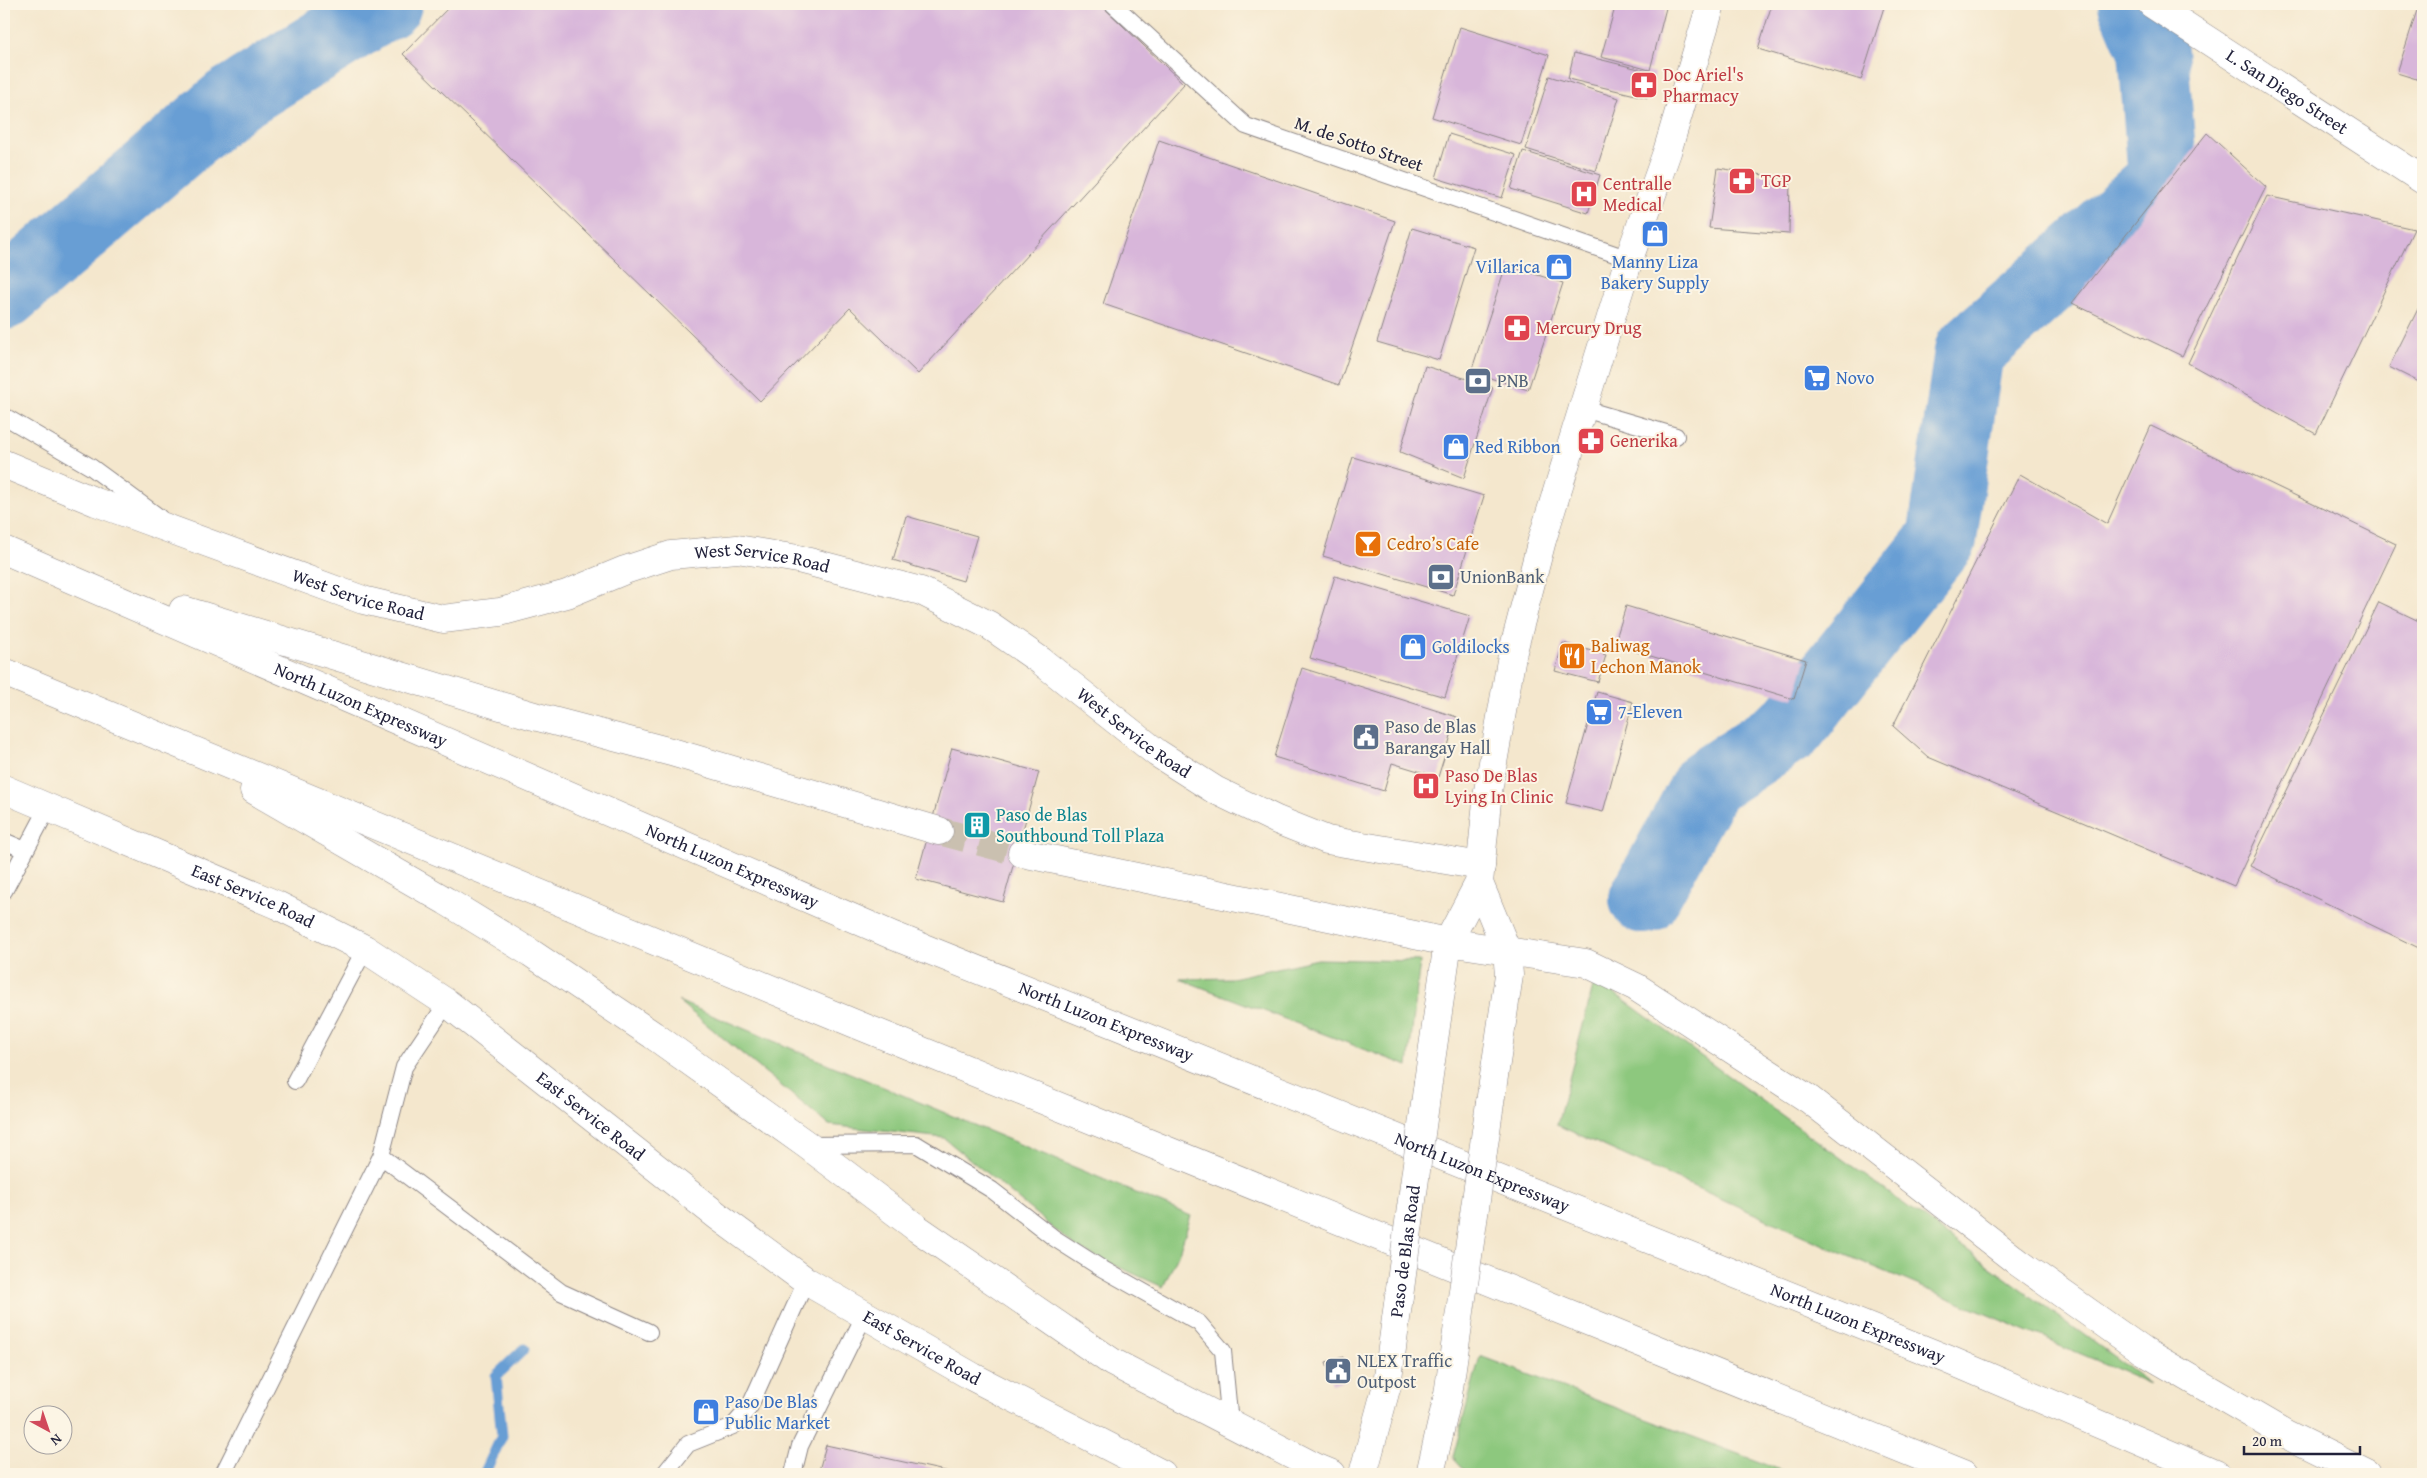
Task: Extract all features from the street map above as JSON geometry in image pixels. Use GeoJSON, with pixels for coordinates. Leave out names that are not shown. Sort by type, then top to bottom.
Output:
{"type":"FeatureCollection","features":[{"type":"Feature","properties":{"kind":"main road","name":"Paso de Blas Road"},"geometry":{"type":"LineString","coordinates":[[1363,1474],[1387,1385],[1448,942],[1480,875],[1488,791],[1512,655],[1542,540],[1629,259],[1667,152],[1711,4]]}},
{"type":"Feature","properties":{"kind":"main road","name":"L. San Diego Street"},"geometry":{"type":"LineString","coordinates":[[2164,8],[2423,180]]}},
{"type":"Feature","properties":{"kind":"main road","name":"West Service Road"},"geometry":{"type":"LineString","coordinates":[[4,464],[96,502],[363,600],[443,619],[500,612],[567,594],[625,570],[671,555],[737,549],[798,559],[921,591],[989,625],[1041,661],[1158,753],[1215,790],[1277,820],[1327,840],[1480,875]]}},
{"type":"Feature","properties":{"kind":"main road","name":"North Luzon Expressway"},"geometry":{"type":"LineString","coordinates":[[4,550],[62,573],[894,936],[1938,1355],[2216,1474]]}},
{"type":"Feature","properties":{"kind":"main road"},"geometry":{"type":"LineString","coordinates":[[62,573],[534,716],[675,753],[939,831]]}},
{"type":"Feature","properties":{"kind":"main road"},"geometry":{"type":"LineString","coordinates":[[4,672],[849,1021],[1964,1474]]}},
{"type":"Feature","properties":{"kind":"main road"},"geometry":{"type":"LineString","coordinates":[[159,736],[446,901],[531,953],[653,1035],[807,1145],[918,1229],[1112,1362],[1230,1424],[1332,1474]]}},
{"type":"Feature","properties":{"kind":"main road","name":"East Service Road"},"geometry":{"type":"LineString","coordinates":[[4,789],[277,905],[365,949],[447,1003],[719,1218],[806,1281],[973,1377],[1162,1474]]}},
{"type":"Feature","properties":{"kind":"main road"},"geometry":{"type":"LineString","coordinates":[[1022,853],[1448,942],[1586,963],[1636,987],[1810,1100],[2019,1263],[2143,1351],[2286,1434],[2367,1474]]}},
{"type":"Feature","properties":{"kind":"main road","name":"Paso de Blas Road"},"geometry":{"type":"LineString","coordinates":[[1430,1474],[1448,1395],[1509,975],[1507,950],[1480,875]]}},
{"type":"Feature","properties":{"kind":"lane","name":"M. de Sotto Street"},"geometry":{"type":"LineString","coordinates":[[1113,4],[1246,126],[1629,259]]}},
{"type":"Feature","properties":{"kind":"lane"},"geometry":{"type":"LineString","coordinates":[[1584,409],[1676,436]]}},
{"type":"Feature","properties":{"kind":"lane"},"geometry":{"type":"LineString","coordinates":[[4,416],[91,468],[179,531]]}},
{"type":"Feature","properties":{"kind":"lane"},"geometry":{"type":"LineString","coordinates":[[4,891],[48,808]]}},
{"type":"Feature","properties":{"kind":"lane"},"geometry":{"type":"LineString","coordinates":[[4,841],[25,850]]}},
{"type":"Feature","properties":{"kind":"lane"},"geometry":{"type":"LineString","coordinates":[[295,1082],[365,949]]}},
{"type":"Feature","properties":{"kind":"lane"},"geometry":{"type":"LineString","coordinates":[[223,1474],[381,1156],[404,1067],[447,1003]]}},
{"type":"Feature","properties":{"kind":"lane"},"geometry":{"type":"LineString","coordinates":[[807,1145],[916,1144],[992,1190],[1054,1238],[1100,1268],[1199,1323],[1223,1351],[1230,1424]]}},
{"type":"Feature","properties":{"kind":"lane"},"geometry":{"type":"LineString","coordinates":[[381,1156],[562,1292],[649,1332]]}},
{"type":"Feature","properties":{"kind":"lane"},"geometry":{"type":"LineString","coordinates":[[664,1474],[688,1444],[733,1426],[749,1408],[806,1281]]}},
{"type":"Feature","properties":{"kind":"lane"},"geometry":{"type":"LineString","coordinates":[[792,1474],[800,1446],[866,1314]]}},
{"type":"Feature","properties":{"kind":"green space"},"geometry":{"type":"Polygon","coordinates":[[[1318,959],[1420,961],[1408,1066],[1180,979],[1232,978],[1318,959]]]}},
{"type":"Feature","properties":{"kind":"green space"},"geometry":{"type":"Polygon","coordinates":[[[1595,979],[2150,1383],[1846,1255],[1557,1125],[1595,979]]]}},
{"type":"Feature","properties":{"kind":"green space"},"geometry":{"type":"Polygon","coordinates":[[[678,1001],[1191,1216],[1178,1255],[1163,1287],[1077,1248],[944,1138],[829,1125],[678,1001]]]}},
{"type":"Feature","properties":{"kind":"green space"},"geometry":{"type":"Polygon","coordinates":[[[1480,1356],[1791,1474],[1469,1474],[1453,1457],[1480,1356]]]}},
{"type":"Feature","properties":{"kind":"building"},"geometry":{"type":"Polygon","coordinates":[[[452,4],[1100,4],[1184,84],[918,374],[850,308],[760,401],[403,54],[452,4]]]}},
{"type":"Feature","properties":{"kind":"building"},"geometry":{"type":"Polygon","coordinates":[[[1616,4],[1667,4],[1650,70],[1601,57],[1616,4]]]}},
{"type":"Feature","properties":{"kind":"building"},"geometry":{"type":"Polygon","coordinates":[[[1772,4],[1885,4],[1861,80],[1758,49],[1772,4]]]}},
{"type":"Feature","properties":{"kind":"building"},"geometry":{"type":"Polygon","coordinates":[[[2419,4],[2423,4],[2423,81],[2397,73],[2419,4]]]}},
{"type":"Feature","properties":{"kind":"building"},"geometry":{"type":"Polygon","coordinates":[[[1460,27],[1549,55],[1521,145],[1432,117],[1460,27]]]}},
{"type":"Feature","properties":{"kind":"building"},"geometry":{"type":"Polygon","coordinates":[[[1574,53],[1655,73],[1648,98],[1568,79],[1574,53]]]}},
{"type":"Feature","properties":{"kind":"building"},"geometry":{"type":"Polygon","coordinates":[[[1549,76],[1619,98],[1596,171],[1526,149],[1549,76]]]}},
{"type":"Feature","properties":{"kind":"building"},"geometry":{"type":"Polygon","coordinates":[[[2207,133],[2266,187],[2182,356],[2072,303],[2207,133]]]}},
{"type":"Feature","properties":{"kind":"building"},"geometry":{"type":"Polygon","coordinates":[[[1449,134],[1516,155],[1502,198],[1436,178],[1449,134]]]}},
{"type":"Feature","properties":{"kind":"building"},"geometry":{"type":"Polygon","coordinates":[[[1159,140],[1395,221],[1339,385],[1103,304],[1159,140]]]}},
{"type":"Feature","properties":{"kind":"building"},"geometry":{"type":"Polygon","coordinates":[[[1523,151],[1600,175],[1588,213],[1511,189],[1523,151]]]}},
{"type":"Feature","properties":{"kind":"building"},"geometry":{"type":"Polygon","coordinates":[[[1718,168],[1790,179],[1789,234],[1709,228],[1718,168]]]}},
{"type":"Feature","properties":{"kind":"building"},"geometry":{"type":"Polygon","coordinates":[[[2267,196],[2414,229],[2316,434],[2188,363],[2267,196]]]}},
{"type":"Feature","properties":{"kind":"building"},"geometry":{"type":"Polygon","coordinates":[[[1412,228],[1474,247],[1439,360],[1377,342],[1412,228]]]}},
{"type":"Feature","properties":{"kind":"building","name":"Mercury Drug"},"geometry":{"type":"Polygon","coordinates":[[[1506,265],[1563,283],[1528,390],[1471,372],[1506,265]]]}},
{"type":"Feature","properties":{"kind":"building"},"geometry":{"type":"Polygon","coordinates":[[[2423,299],[2423,384],[2389,367],[2423,299]]]}},
{"type":"Feature","properties":{"kind":"building"},"geometry":{"type":"Polygon","coordinates":[[[1425,366],[1493,387],[1464,478],[1400,452],[1425,366]]]}},
{"type":"Feature","properties":{"kind":"building"},"geometry":{"type":"Polygon","coordinates":[[[2151,426],[2396,544],[2234,886],[1928,757],[1893,726],[2020,474],[2107,524],[2151,426]]]}},
{"type":"Feature","properties":{"kind":"building"},"geometry":{"type":"Polygon","coordinates":[[[1353,457],[1484,496],[1453,595],[1323,556],[1353,457]]]}},
{"type":"Feature","properties":{"kind":"building"},"geometry":{"type":"Polygon","coordinates":[[[906,516],[977,536],[963,581],[893,560],[906,516]]]}},
{"type":"Feature","properties":{"kind":"building"},"geometry":{"type":"Polygon","coordinates":[[[1335,576],[1470,616],[1445,697],[1310,658],[1335,576]]]}},
{"type":"Feature","properties":{"kind":"building"},"geometry":{"type":"Polygon","coordinates":[[[2379,602],[2423,623],[2423,950],[2250,866],[2379,602]]]}},
{"type":"Feature","properties":{"kind":"building"},"geometry":{"type":"Polygon","coordinates":[[[1626,606],[1806,660],[1794,699],[1614,645],[1626,606]]]}},
{"type":"Feature","properties":{"kind":"building"},"geometry":{"type":"Polygon","coordinates":[[[1563,643],[1606,655],[1598,682],[1555,671],[1563,643]]]}},
{"type":"Feature","properties":{"kind":"building","name":"Paso de Blas Barangay Hall"},"geometry":{"type":"Polygon","coordinates":[[[1302,668],[1457,717],[1438,777],[1392,763],[1384,791],[1274,757],[1302,668]]]}},
{"type":"Feature","properties":{"kind":"building"},"geometry":{"type":"Polygon","coordinates":[[[1597,692],[1633,702],[1603,812],[1566,803],[1597,692]]]}},
{"type":"Feature","properties":{"kind":"building","name":"Paso de Blas Southbound Toll Plaza"},"geometry":{"type":"Polygon","coordinates":[[[952,748],[1039,772],[1003,902],[916,879],[952,748]]]}},
{"type":"Feature","properties":{"kind":"building","name":"NLEX Traffic Outpost"},"geometry":{"type":"Polygon","coordinates":[[[1343,1357],[1349,1379],[1332,1384],[1326,1362],[1343,1357]]]}},
{"type":"Feature","properties":{"kind":"building"},"geometry":{"type":"Polygon","coordinates":[[[826,1445],[954,1473],[954,1474],[818,1474],[826,1445]]]}},
{"type":"Feature","properties":{"kind":"waterway"},"geometry":{"type":"LineString","coordinates":[[4,295],[229,102],[387,4]]}},
{"type":"Feature","properties":{"kind":"waterway"},"geometry":{"type":"LineString","coordinates":[[1644,899],[1707,783],[1792,727],[1942,539],[1969,351],[2163,179],[2153,51],[2133,4]]}},
{"type":"Feature","properties":{"kind":"waterway"},"geometry":{"type":"LineString","coordinates":[[484,1474],[502,1436],[496,1376],[524,1349]]}},
{"type":"Feature","properties":{"kind":"tunnel"},"geometry":{"type":"LineString","coordinates":[[939,831],[1022,853]]}},
{"type":"Feature","properties":{"kind":"place","name":"Doc Ariel's Pharmacy"},"geometry":{"type":"Point","coordinates":[1644,85]}},
{"type":"Feature","properties":{"kind":"place","name":"TGP"},"geometry":{"type":"Point","coordinates":[1742,181]}},
{"type":"Feature","properties":{"kind":"place","name":"Centralle Medical"},"geometry":{"type":"Point","coordinates":[1584,194]}},
{"type":"Feature","properties":{"kind":"place","name":"Manny Liza Bakery Supply"},"geometry":{"type":"Point","coordinates":[1655,234]}},
{"type":"Feature","properties":{"kind":"place","name":"Villarica"},"geometry":{"type":"Point","coordinates":[1559,267]}},
{"type":"Feature","properties":{"kind":"place","name":"Mercury Drug"},"geometry":{"type":"Point","coordinates":[1517,328]}},
{"type":"Feature","properties":{"kind":"place","name":"Novo"},"geometry":{"type":"Point","coordinates":[1817,378]}},
{"type":"Feature","properties":{"kind":"place","name":"PNB"},"geometry":{"type":"Point","coordinates":[1478,381]}},
{"type":"Feature","properties":{"kind":"place","name":"Generika"},"geometry":{"type":"Point","coordinates":[1591,441]}},
{"type":"Feature","properties":{"kind":"place","name":"Red Ribbon"},"geometry":{"type":"Point","coordinates":[1456,447]}},
{"type":"Feature","properties":{"kind":"place","name":"Cedro’s Cafe"},"geometry":{"type":"Point","coordinates":[1368,544]}},
{"type":"Feature","properties":{"kind":"place","name":"UnionBank"},"geometry":{"type":"Point","coordinates":[1441,577]}},
{"type":"Feature","properties":{"kind":"place","name":"Goldilocks"},"geometry":{"type":"Point","coordinates":[1413,647]}},
{"type":"Feature","properties":{"kind":"place","name":"Baliwag Lechon Manok"},"geometry":{"type":"Point","coordinates":[1572,656]}},
{"type":"Feature","properties":{"kind":"place","name":"7-Eleven"},"geometry":{"type":"Point","coordinates":[1599,712]}},
{"type":"Feature","properties":{"kind":"place","name":"Paso de Blas Barangay Hall"},"geometry":{"type":"Point","coordinates":[1366,737]}},
{"type":"Feature","properties":{"kind":"place","name":"Paso De Blas Lying In Clinic"},"geometry":{"type":"Point","coordinates":[1426,786]}},
{"type":"Feature","properties":{"kind":"place","name":"Paso de Blas Southbound Toll Plaza"},"geometry":{"type":"Point","coordinates":[977,825]}},
{"type":"Feature","properties":{"kind":"place","name":"NLEX Traffic Outpost"},"geometry":{"type":"Point","coordinates":[1338,1371]}},
{"type":"Feature","properties":{"kind":"place","name":"Paso De Blas Public Market"},"geometry":{"type":"Point","coordinates":[706,1412]}}]}
